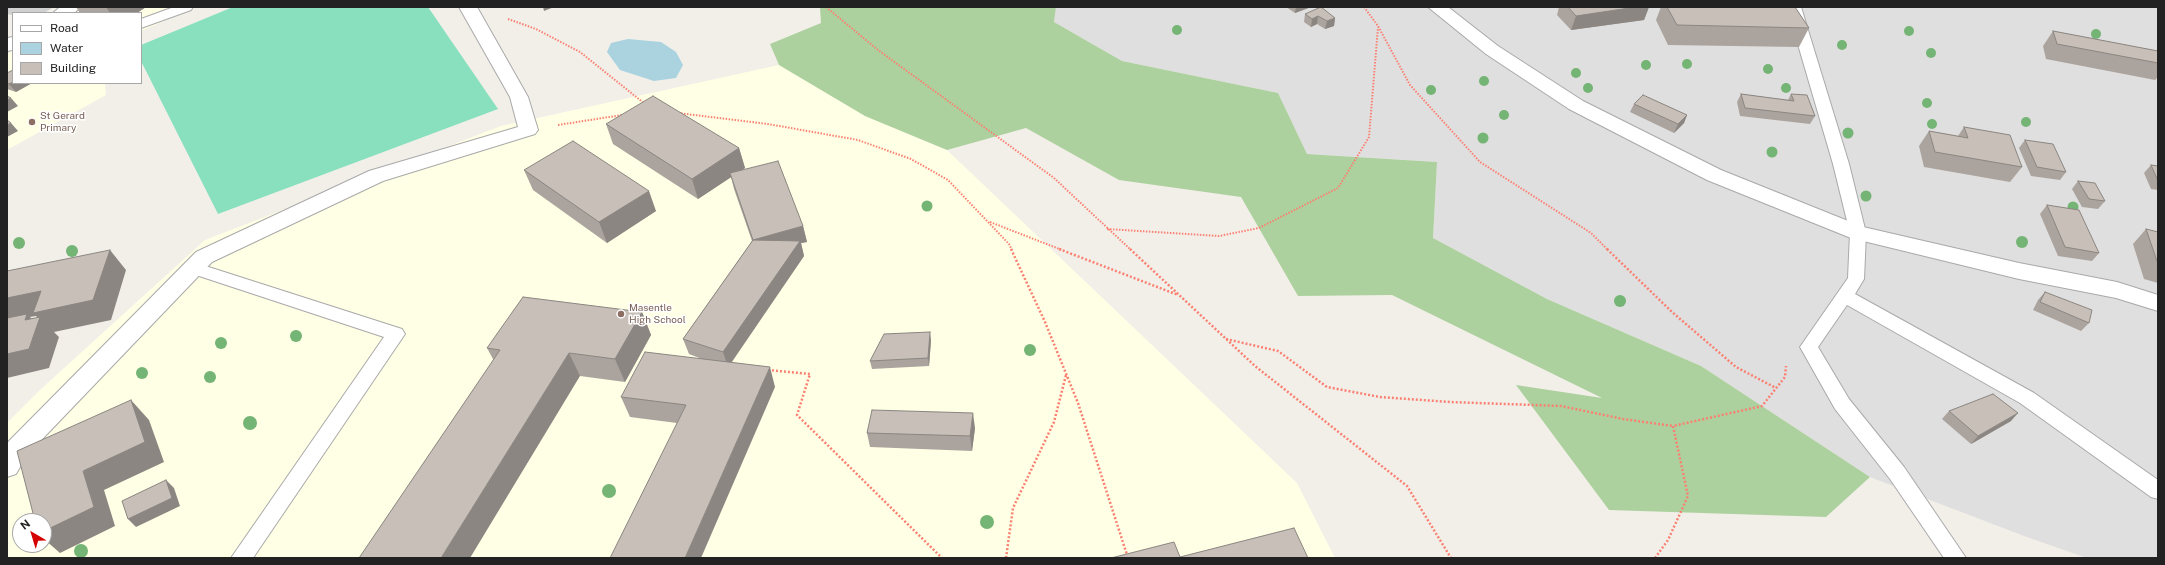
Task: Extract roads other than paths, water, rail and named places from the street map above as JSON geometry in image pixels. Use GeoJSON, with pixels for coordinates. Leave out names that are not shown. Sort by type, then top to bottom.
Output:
{"type":"FeatureCollection","features":[{"type":"Feature","properties":{"kind":"street"},"geometry":{"type":"LineString","coordinates":[[1437,7],[1492,50],[1576,105],[1714,175],[1858,233],[2019,271],[2117,290],[2158,303]]}},
{"type":"Feature","properties":{"kind":"street"},"geometry":{"type":"LineString","coordinates":[[7,467],[18,448],[204,257],[376,176],[528,130],[519,97],[471,11]]}},
{"type":"Feature","properties":{"kind":"lane"},"geometry":{"type":"LineString","coordinates":[[142,24],[186,7]]}},
{"type":"Feature","properties":{"kind":"lane"},"geometry":{"type":"LineString","coordinates":[[1794,7],[1841,164],[1858,233],[1856,279],[1809,347],[1842,404],[1897,473],[1956,558]]}},
{"type":"Feature","properties":{"kind":"lane"},"geometry":{"type":"LineString","coordinates":[[193,268],[396,334],[241,558]]}},
{"type":"Feature","properties":{"kind":"lane"},"geometry":{"type":"LineString","coordinates":[[1844,296],[2027,398],[2158,490]]}},
{"type":"Feature","properties":{"kind":"water"},"geometry":{"type":"Polygon","coordinates":[[[628,39],[661,42],[676,52],[683,65],[676,78],[654,81],[620,70],[607,52],[611,43],[628,39]]]}},
{"type":"Feature","properties":{"kind":"place","name":"St Gerard Primary"},"geometry":{"type":"Point","coordinates":[32,122]}},
{"type":"Feature","properties":{"kind":"place","name":"Masentle High School"},"geometry":{"type":"Point","coordinates":[621,314]}}]}
